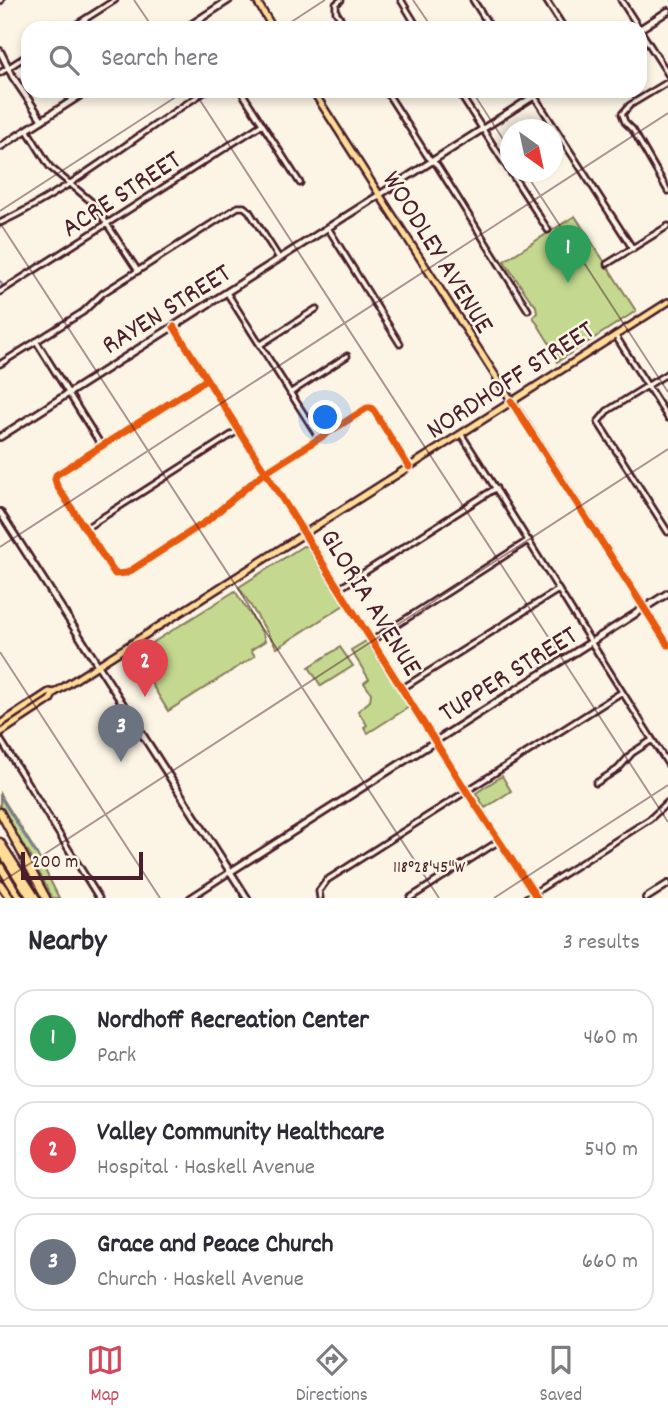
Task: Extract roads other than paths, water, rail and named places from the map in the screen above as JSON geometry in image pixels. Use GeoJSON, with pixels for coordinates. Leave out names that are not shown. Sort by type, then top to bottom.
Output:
{"type":"FeatureCollection","features":[{"type":"Feature","properties":{"kind":"highway"},"geometry":{"type":"LineString","coordinates":[[0,812],[46,898]]}},
{"type":"Feature","properties":{"kind":"highway"},"geometry":{"type":"LineString","coordinates":[[2,844],[3,854],[29,898]]}},
{"type":"Feature","properties":{"kind":"highway"},"geometry":{"type":"LineString","coordinates":[[2,844],[36,898]]}},
{"type":"Feature","properties":{"kind":"highway"},"geometry":{"type":"LineString","coordinates":[[2,868],[12,874],[29,898]]}},
{"type":"Feature","properties":{"kind":"highway"},"geometry":{"type":"LineString","coordinates":[[2,868],[20,898]]}},
{"type":"Feature","properties":{"kind":"highway"},"geometry":{"type":"LineString","coordinates":[[0,884],[10,898]]}},
{"type":"Feature","properties":{"kind":"main road"},"geometry":{"type":"LineString","coordinates":[[256,0],[269,21]]}},
{"type":"Feature","properties":{"kind":"main road","name":"WOODLEY AVENUE"},"geometry":{"type":"LineString","coordinates":[[318,98],[668,645]]}},
{"type":"Feature","properties":{"kind":"main road","name":"NORDHOFF STREET"},"geometry":{"type":"LineString","coordinates":[[0,733],[50,700],[54,693],[668,302]]}},
{"type":"Feature","properties":{"kind":"main road","name":"NORDHOFF STREET"},"geometry":{"type":"LineString","coordinates":[[0,724],[49,692],[54,693]]}},
{"type":"Feature","properties":{"kind":"street"},"geometry":{"type":"LineString","coordinates":[[82,21],[115,0]]}},
{"type":"Feature","properties":{"kind":"street"},"geometry":{"type":"LineString","coordinates":[[197,21],[229,0]]}},
{"type":"Feature","properties":{"kind":"street"},"geometry":{"type":"LineString","coordinates":[[341,0],[335,6],[342,21]]}},
{"type":"Feature","properties":{"kind":"street"},"geometry":{"type":"LineString","coordinates":[[401,0],[414,21]]}},
{"type":"Feature","properties":{"kind":"street"},"geometry":{"type":"LineString","coordinates":[[473,0],[486,21]]}},
{"type":"Feature","properties":{"kind":"street"},"geometry":{"type":"LineString","coordinates":[[546,0],[560,21]]}},
{"type":"Feature","properties":{"kind":"street"},"geometry":{"type":"LineString","coordinates":[[621,0],[635,21]]}},
{"type":"Feature","properties":{"kind":"street"},"geometry":{"type":"LineString","coordinates":[[647,24],[668,11]]}},
{"type":"Feature","properties":{"kind":"street"},"geometry":{"type":"LineString","coordinates":[[647,40],[668,74]]}},
{"type":"Feature","properties":{"kind":"street"},"geometry":{"type":"LineString","coordinates":[[0,51],[21,87]]}},
{"type":"Feature","properties":{"kind":"street"},"geometry":{"type":"LineString","coordinates":[[0,73],[21,60]]}},
{"type":"Feature","properties":{"kind":"street"},"geometry":{"type":"LineString","coordinates":[[647,95],[668,82]]}},
{"type":"Feature","properties":{"kind":"street"},"geometry":{"type":"LineString","coordinates":[[28,98],[42,120]]}},
{"type":"Feature","properties":{"kind":"street"},"geometry":{"type":"LineString","coordinates":[[0,147],[76,98]]}},
{"type":"Feature","properties":{"kind":"street"},"geometry":{"type":"LineString","coordinates":[[0,223],[69,183],[196,98]]}},
{"type":"Feature","properties":{"kind":"street"},"geometry":{"type":"LineString","coordinates":[[244,98],[300,183]]}},
{"type":"Feature","properties":{"kind":"street"},"geometry":{"type":"LineString","coordinates":[[391,98],[528,310]]}},
{"type":"Feature","properties":{"kind":"street"},"geometry":{"type":"LineString","coordinates":[[463,98],[548,230]]}},
{"type":"Feature","properties":{"kind":"street","name":"RAYEN STREET"},"geometry":{"type":"LineString","coordinates":[[0,437],[483,129],[526,98]]}},
{"type":"Feature","properties":{"kind":"street"},"geometry":{"type":"LineString","coordinates":[[536,98],[633,249]]}},
{"type":"Feature","properties":{"kind":"street"},"geometry":{"type":"LineString","coordinates":[[642,98],[622,114],[668,191]]}},
{"type":"Feature","properties":{"kind":"street","name":"ACRE STREET"},"geometry":{"type":"LineString","coordinates":[[0,292],[261,125]]}},
{"type":"Feature","properties":{"kind":"street"},"geometry":{"type":"LineString","coordinates":[[27,130],[50,167],[93,203],[138,271]]}},
{"type":"Feature","properties":{"kind":"street"},"geometry":{"type":"LineString","coordinates":[[0,365],[83,312],[103,293],[234,209],[242,206],[249,211],[280,259]]}},
{"type":"Feature","properties":{"kind":"street"},"geometry":{"type":"LineString","coordinates":[[607,264],[668,226]]}},
{"type":"Feature","properties":{"kind":"street"},"geometry":{"type":"LineString","coordinates":[[328,228],[400,344]]}},
{"type":"Feature","properties":{"kind":"street"},"geometry":{"type":"LineString","coordinates":[[227,293],[319,438]]}},
{"type":"Feature","properties":{"kind":"street"},"geometry":{"type":"LineString","coordinates":[[260,345],[316,309]]}},
{"type":"Feature","properties":{"kind":"street","name":"GLORIA AVENUE"},"geometry":{"type":"LineString","coordinates":[[173,327],[535,896]]}},
{"type":"Feature","properties":{"kind":"street"},"geometry":{"type":"LineString","coordinates":[[615,335],[668,418]]}},
{"type":"Feature","properties":{"kind":"street"},"geometry":{"type":"LineString","coordinates":[[36,341],[101,445]]}},
{"type":"Feature","properties":{"kind":"street"},"geometry":{"type":"LineString","coordinates":[[290,393],[347,356]]}},
{"type":"Feature","properties":{"kind":"street"},"geometry":{"type":"LineString","coordinates":[[668,373],[599,418],[602,430],[668,532]]}},
{"type":"Feature","properties":{"kind":"street"},"geometry":{"type":"LineString","coordinates":[[206,380],[117,438],[59,471],[55,479],[112,571],[119,576],[207,521],[266,472],[365,409],[371,408],[409,467]]}},
{"type":"Feature","properties":{"kind":"street"},"geometry":{"type":"LineString","coordinates":[[86,528],[239,430]]}},
{"type":"Feature","properties":{"kind":"street"},"geometry":{"type":"LineString","coordinates":[[461,433],[668,764]]}},
{"type":"Feature","properties":{"kind":"street"},"geometry":{"type":"LineString","coordinates":[[340,588],[496,488]]}},
{"type":"Feature","properties":{"kind":"street"},"geometry":{"type":"LineString","coordinates":[[0,512],[247,898]]}},
{"type":"Feature","properties":{"kind":"street"},"geometry":{"type":"LineString","coordinates":[[373,640],[529,540]]}},
{"type":"Feature","properties":{"kind":"street"},"geometry":{"type":"LineString","coordinates":[[403,688],[558,590]]}},
{"type":"Feature","properties":{"kind":"street","name":"TUPPER STREET"},"geometry":{"type":"LineString","coordinates":[[190,898],[668,593]]}},
{"type":"Feature","properties":{"kind":"street"},"geometry":{"type":"LineString","coordinates":[[320,898],[319,891],[327,880],[622,692]]}},
{"type":"Feature","properties":{"kind":"street"},"geometry":{"type":"LineString","coordinates":[[0,739],[99,898]]}},
{"type":"Feature","properties":{"kind":"street"},"geometry":{"type":"LineString","coordinates":[[596,783],[618,769],[632,753],[652,740]]}},
{"type":"Feature","properties":{"kind":"street"},"geometry":{"type":"LineString","coordinates":[[526,898],[535,896],[650,819],[668,802]]}},
{"type":"Feature","properties":{"kind":"street"},"geometry":{"type":"LineString","coordinates":[[410,898],[499,841]]}},
{"type":"Feature","properties":{"kind":"street"},"geometry":{"type":"LineString","coordinates":[[646,898],[668,884]]}},
{"type":"Feature","properties":{"kind":"waterway"},"geometry":{"type":"LineString","coordinates":[[0,281],[3,287]]}},
{"type":"Feature","properties":{"kind":"waterway"},"geometry":{"type":"LineString","coordinates":[[0,797],[36,854]]}},
{"type":"Feature","properties":{"kind":"place","name":"Nordhoff Recreation Center"},"geometry":{"type":"Point","coordinates":[568,283]}},
{"type":"Feature","properties":{"kind":"place","name":"Valley Community Healthcare"},"geometry":{"type":"Point","coordinates":[145,697]}},
{"type":"Feature","properties":{"kind":"place","name":"Grace and Peace Church"},"geometry":{"type":"Point","coordinates":[121,762]}}]}
